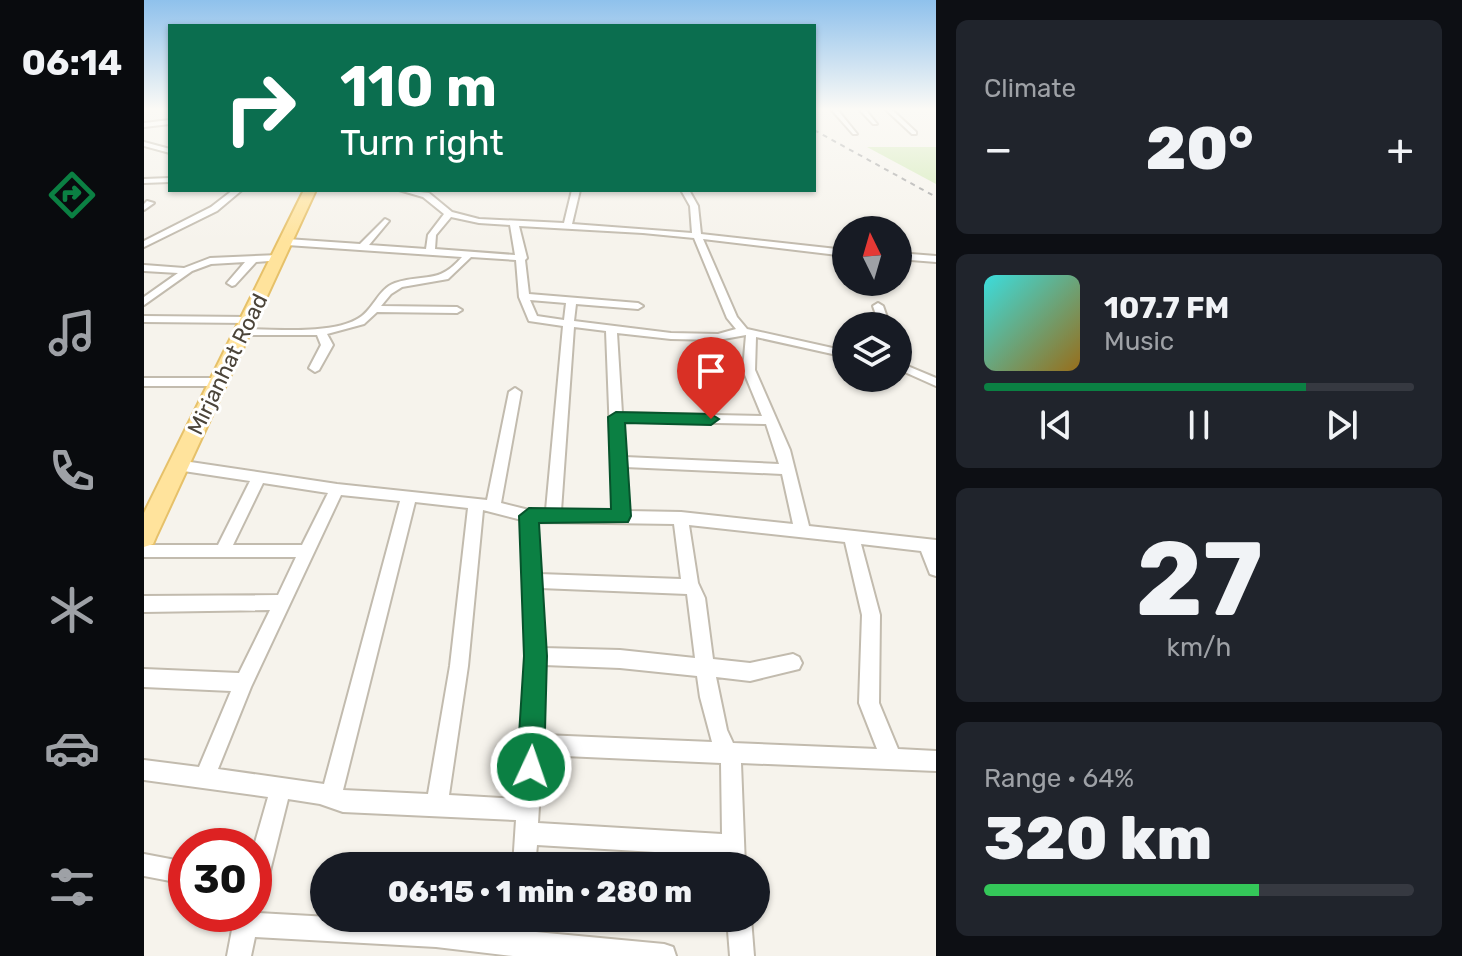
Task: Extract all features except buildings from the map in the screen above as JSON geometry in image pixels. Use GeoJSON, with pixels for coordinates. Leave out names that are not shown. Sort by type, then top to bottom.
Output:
{"type":"FeatureCollection","features":[{"type":"Feature","properties":{"kind":"main road","name":"Mirjanhat Road"},"geometry":{"type":"LineString","coordinates":[[144,537],[177,465],[221,382],[309,192]]}},
{"type":"Feature","properties":{"kind":"street"},"geometry":{"type":"LineString","coordinates":[[144,181],[168,180]]}},
{"type":"Feature","properties":{"kind":"street"},"geometry":{"type":"LineString","coordinates":[[144,244],[214,209],[235,192]]}},
{"type":"Feature","properties":{"kind":"street"},"geometry":{"type":"LineString","coordinates":[[412,192],[426,195],[449,214],[514,223],[697,236],[832,251]]}},
{"type":"Feature","properties":{"kind":"street"},"geometry":{"type":"LineString","coordinates":[[567,226],[576,192]]}},
{"type":"Feature","properties":{"kind":"street"},"geometry":{"type":"LineString","coordinates":[[686,192],[694,206],[697,236],[732,318],[747,333],[749,370],[772,420],[788,469],[802,530]]}},
{"type":"Feature","properties":{"kind":"street"},"geometry":{"type":"LineString","coordinates":[[430,250],[435,230],[449,214]]}},
{"type":"Feature","properties":{"kind":"street"},"geometry":{"type":"LineString","coordinates":[[363,246],[385,221]]}},
{"type":"Feature","properties":{"kind":"street"},"geometry":{"type":"LineString","coordinates":[[514,223],[522,258],[524,297],[533,319],[671,336],[747,333],[832,351]]}},
{"type":"Feature","properties":{"kind":"street"},"geometry":{"type":"LineString","coordinates":[[144,302],[205,262],[253,259],[283,250],[363,246],[522,258]]}},
{"type":"Feature","properties":{"kind":"street"},"geometry":{"type":"LineString","coordinates":[[144,319],[320,330],[359,323],[395,287],[444,280],[468,255]]}},
{"type":"Feature","properties":{"kind":"street"},"geometry":{"type":"LineString","coordinates":[[912,257],[936,259]]}},
{"type":"Feature","properties":{"kind":"street"},"geometry":{"type":"LineString","coordinates":[[232,283],[253,259]]}},
{"type":"Feature","properties":{"kind":"street"},"geometry":{"type":"LineString","coordinates":[[144,268],[188,271]]}},
{"type":"Feature","properties":{"kind":"street"},"geometry":{"type":"LineString","coordinates":[[524,297],[638,306]]}},
{"type":"Feature","properties":{"kind":"street"},"geometry":{"type":"LineString","coordinates":[[553,517],[568,366],[571,299]]}},
{"type":"Feature","properties":{"kind":"street"},"geometry":{"type":"LineString","coordinates":[[878,306],[880,312]]}},
{"type":"Feature","properties":{"kind":"street"},"geometry":{"type":"LineString","coordinates":[[375,309],[457,310]]}},
{"type":"Feature","properties":{"kind":"street"},"geometry":{"type":"LineString","coordinates":[[611,327],[617,377],[617,462],[621,516]]}},
{"type":"Feature","properties":{"kind":"street"},"geometry":{"type":"LineString","coordinates":[[315,368],[327,345],[320,330]]}},
{"type":"Feature","properties":{"kind":"street"},"geometry":{"type":"LineString","coordinates":[[912,371],[936,382]]}},
{"type":"Feature","properties":{"kind":"street"},"geometry":{"type":"LineString","coordinates":[[144,382],[221,382]]}},
{"type":"Feature","properties":{"kind":"street"},"geometry":{"type":"LineString","coordinates":[[437,805],[484,505],[515,392]]}},
{"type":"Feature","properties":{"kind":"street"},"geometry":{"type":"LineString","coordinates":[[616,417],[772,420]]}},
{"type":"Feature","properties":{"kind":"street"},"geometry":{"type":"LineString","coordinates":[[617,462],[788,469]]}},
{"type":"Feature","properties":{"kind":"street"},"geometry":{"type":"LineString","coordinates":[[177,465],[337,489],[484,505],[529,516],[681,518],[931,545],[936,569]]}},
{"type":"Feature","properties":{"kind":"street"},"geometry":{"type":"LineString","coordinates":[[222,552],[259,476]]}},
{"type":"Feature","properties":{"kind":"street"},"geometry":{"type":"LineString","coordinates":[[205,777],[244,682],[337,489]]}},
{"type":"Feature","properties":{"kind":"street"},"geometry":{"type":"LineString","coordinates":[[331,797],[409,496]]}},
{"type":"Feature","properties":{"kind":"street"},"geometry":{"type":"LineString","coordinates":[[525,852],[536,656],[529,516]]}},
{"type":"Feature","properties":{"kind":"street"},"geometry":{"type":"LineString","coordinates":[[681,518],[691,587],[697,598],[705,669],[718,732],[728,752],[733,852]]}},
{"type":"Feature","properties":{"kind":"street"},"geometry":{"type":"LineString","coordinates":[[851,536],[871,615],[869,703],[892,760]]}},
{"type":"Feature","properties":{"kind":"street"},"geometry":{"type":"LineString","coordinates":[[144,551],[306,551]]}},
{"type":"Feature","properties":{"kind":"street"},"geometry":{"type":"LineString","coordinates":[[533,581],[691,587]]}},
{"type":"Feature","properties":{"kind":"street"},"geometry":{"type":"LineString","coordinates":[[144,604],[284,602]]}},
{"type":"Feature","properties":{"kind":"street"},"geometry":{"type":"LineString","coordinates":[[536,656],[620,659],[705,669],[758,671],[771,663],[793,663]]}},
{"type":"Feature","properties":{"kind":"street"},"geometry":{"type":"LineString","coordinates":[[144,678],[244,682]]}},
{"type":"Feature","properties":{"kind":"street"},"geometry":{"type":"LineString","coordinates":[[532,745],[936,761]]}},
{"type":"Feature","properties":{"kind":"street"},"geometry":{"type":"LineString","coordinates":[[144,770],[281,788],[343,801],[529,810]]}},
{"type":"Feature","properties":{"kind":"street"},"geometry":{"type":"LineString","coordinates":[[269,828],[281,788]]}},
{"type":"Feature","properties":{"kind":"street"},"geometry":{"type":"LineString","coordinates":[[526,833],[697,852]]}},
{"type":"Feature","properties":{"kind":"street"},"geometry":{"type":"LineString","coordinates":[[144,865],[168,870]]}},
{"type":"Feature","properties":{"kind":"street"},"geometry":{"type":"LineString","coordinates":[[272,921],[525,939],[664,956]]}},
{"type":"Feature","properties":{"kind":"street"},"geometry":{"type":"LineString","coordinates":[[239,956],[244,932]]}},
{"type":"Feature","properties":{"kind":"street"},"geometry":{"type":"LineString","coordinates":[[740,932],[742,956]]}},
{"type":"Feature","properties":{"kind":"green space"},"geometry":{"type":"Polygon","coordinates":[[[877,153],[936,153],[936,184],[877,153]]]}},
{"type":"Feature","properties":{"kind":"railway"},"geometry":{"type":"LineString","coordinates":[[855,153],[936,197]]}},
{"type":"Feature","properties":{"kind":"route"},"geometry":{"type":"LineString","coordinates":[[531,767],[536,656],[529,516],[621,516],[616,417],[711,419]]}}]}
